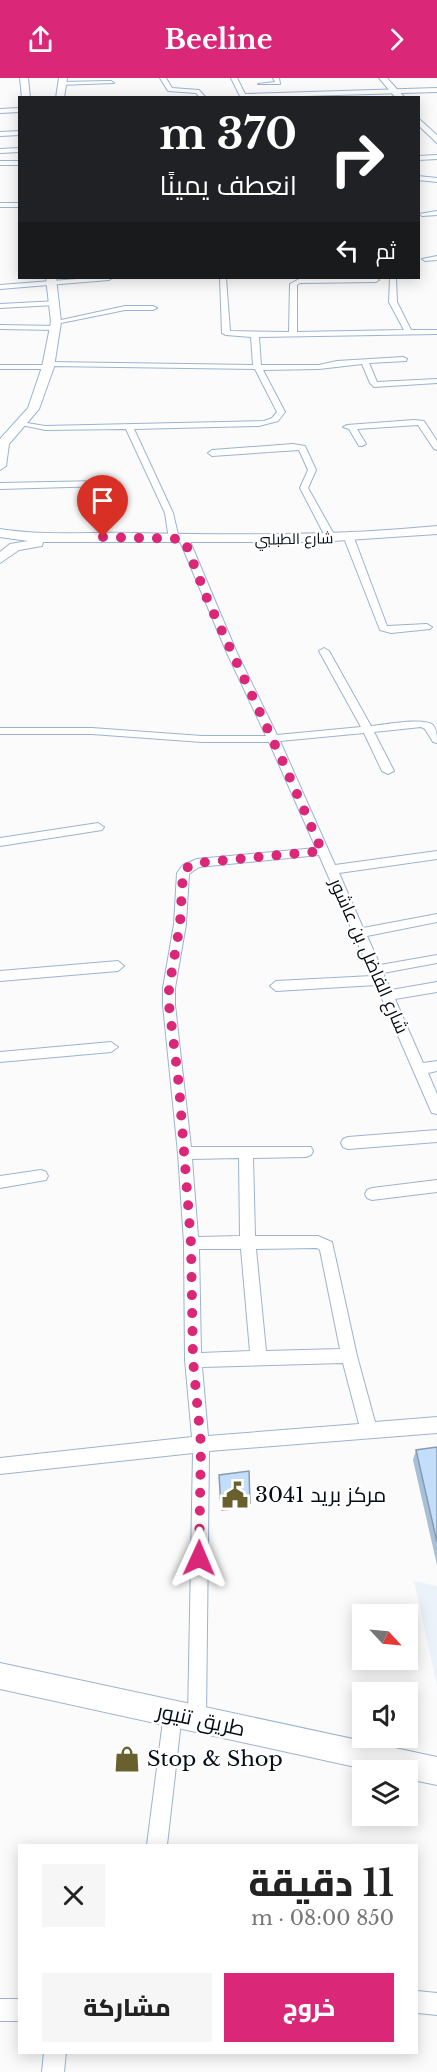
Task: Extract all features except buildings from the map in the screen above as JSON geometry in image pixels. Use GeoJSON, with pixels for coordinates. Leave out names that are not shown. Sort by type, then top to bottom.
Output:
{"type":"FeatureCollection","features":[{"type":"Feature","properties":{"kind":"street"},"geometry":{"type":"LineString","coordinates":[[24,78],[26,96]]}},
{"type":"Feature","properties":{"kind":"street"},"geometry":{"type":"LineString","coordinates":[[163,78],[170,90],[197,91],[202,96]]}},
{"type":"Feature","properties":{"kind":"street"},"geometry":{"type":"LineString","coordinates":[[234,78],[243,96]]}},
{"type":"Feature","properties":{"kind":"street"},"geometry":{"type":"LineString","coordinates":[[261,84],[278,83],[276,78]]}},
{"type":"Feature","properties":{"kind":"street"},"geometry":{"type":"LineString","coordinates":[[383,78],[398,95]]}},
{"type":"Feature","properties":{"kind":"street"},"geometry":{"type":"LineString","coordinates":[[60,96],[62,81],[111,83]]}},
{"type":"Feature","properties":{"kind":"street"},"geometry":{"type":"LineString","coordinates":[[320,96],[398,95],[437,90]]}},
{"type":"Feature","properties":{"kind":"street"},"geometry":{"type":"LineString","coordinates":[[0,111],[18,110]]}},
{"type":"Feature","properties":{"kind":"street"},"geometry":{"type":"LineString","coordinates":[[420,122],[437,140]]}},
{"type":"Feature","properties":{"kind":"street"},"geometry":{"type":"LineString","coordinates":[[0,134],[18,133]]}},
{"type":"Feature","properties":{"kind":"street"},"geometry":{"type":"LineString","coordinates":[[0,151],[18,150]]}},
{"type":"Feature","properties":{"kind":"street"},"geometry":{"type":"LineString","coordinates":[[420,158],[437,157]]}},
{"type":"Feature","properties":{"kind":"street"},"geometry":{"type":"LineString","coordinates":[[0,163],[18,163]]}},
{"type":"Feature","properties":{"kind":"street"},"geometry":{"type":"LineString","coordinates":[[420,178],[437,180]]}},
{"type":"Feature","properties":{"kind":"street"},"geometry":{"type":"LineString","coordinates":[[0,206],[18,205]]}},
{"type":"Feature","properties":{"kind":"street"},"geometry":{"type":"LineString","coordinates":[[422,214],[437,213]]}},
{"type":"Feature","properties":{"kind":"street"},"geometry":{"type":"LineString","coordinates":[[425,259],[437,258]]}},
{"type":"Feature","properties":{"kind":"street"},"geometry":{"type":"LineString","coordinates":[[0,287],[90,279]]}},
{"type":"Feature","properties":{"kind":"street"},"geometry":{"type":"LineString","coordinates":[[223,279],[225,330],[233,334],[437,332]]}},
{"type":"Feature","properties":{"kind":"street"},"geometry":{"type":"LineString","coordinates":[[293,334],[292,286],[299,281],[306,279],[376,280]]}},
{"type":"Feature","properties":{"kind":"street"},"geometry":{"type":"LineString","coordinates":[[393,279],[392,295],[396,311],[409,333]]}},
{"type":"Feature","properties":{"kind":"street"},"geometry":{"type":"LineString","coordinates":[[0,466],[1,446],[30,413],[39,396],[48,365],[56,325],[52,281]]}},
{"type":"Feature","properties":{"kind":"street"},"geometry":{"type":"LineString","coordinates":[[0,306],[55,303]]}},
{"type":"Feature","properties":{"kind":"street"},"geometry":{"type":"LineString","coordinates":[[0,327],[56,325],[125,308],[153,308]]}},
{"type":"Feature","properties":{"kind":"street"},"geometry":{"type":"LineString","coordinates":[[21,424],[45,428],[243,425],[278,418],[281,412],[257,366],[255,335]]}},
{"type":"Feature","properties":{"kind":"street"},"geometry":{"type":"LineString","coordinates":[[0,367],[48,365],[318,367],[337,363],[404,359]]}},
{"type":"Feature","properties":{"kind":"street"},"geometry":{"type":"LineString","coordinates":[[365,362],[377,385],[437,381]]}},
{"type":"Feature","properties":{"kind":"street"},"geometry":{"type":"LineString","coordinates":[[362,444],[349,427],[414,422],[421,423],[437,447]]}},
{"type":"Feature","properties":{"kind":"street","name":"شارع الفاضل بن عاشور"},"geometry":{"type":"LineString","coordinates":[[128,425],[141,458],[163,499],[179,539],[388,995],[437,1109]]}},
{"type":"Feature","properties":{"kind":"street"},"geometry":{"type":"LineString","coordinates":[[212,453],[302,448],[312,470],[304,488],[331,538]]}},
{"type":"Feature","properties":{"kind":"street"},"geometry":{"type":"LineString","coordinates":[[0,486],[100,484]]}},
{"type":"Feature","properties":{"kind":"street","name":"شارع الطبلبي"},"geometry":{"type":"LineString","coordinates":[[0,533],[40,538],[349,538],[437,530]]}},
{"type":"Feature","properties":{"kind":"street","name":"شارع الطبلبي"},"geometry":{"type":"LineString","coordinates":[[0,538],[43,543],[151,539]]}},
{"type":"Feature","properties":{"kind":"street"},"geometry":{"type":"LineString","coordinates":[[349,538],[383,628],[391,630],[427,627]]}},
{"type":"Feature","properties":{"kind":"street"},"geometry":{"type":"LineString","coordinates":[[0,559],[15,547],[43,543]]}},
{"type":"Feature","properties":{"kind":"street"},"geometry":{"type":"LineString","coordinates":[[324,651],[388,771]]}},
{"type":"Feature","properties":{"kind":"street"},"geometry":{"type":"LineString","coordinates":[[0,731],[92,731],[202,739],[271,739],[423,724],[429,727],[437,740]]}},
{"type":"Feature","properties":{"kind":"street"},"geometry":{"type":"LineString","coordinates":[[0,842],[98,827]]}},
{"type":"Feature","properties":{"kind":"street"},"geometry":{"type":"LineString","coordinates":[[157,1844],[185,1716],[201,1444],[193,1360],[191,1243],[185,1153],[169,1005],[169,988],[180,924],[183,873],[186,868],[197,863],[322,851]]}},
{"type":"Feature","properties":{"kind":"street"},"geometry":{"type":"LineString","coordinates":[[330,870],[437,855]]}},
{"type":"Feature","properties":{"kind":"street"},"geometry":{"type":"LineString","coordinates":[[358,933],[437,918]]}},
{"type":"Feature","properties":{"kind":"street"},"geometry":{"type":"LineString","coordinates":[[276,986],[378,975],[437,959]]}},
{"type":"Feature","properties":{"kind":"street"},"geometry":{"type":"LineString","coordinates":[[0,976],[118,966]]}},
{"type":"Feature","properties":{"kind":"street"},"geometry":{"type":"LineString","coordinates":[[388,995],[437,987]]}},
{"type":"Feature","properties":{"kind":"street"},"geometry":{"type":"LineString","coordinates":[[0,1057],[111,1047]]}},
{"type":"Feature","properties":{"kind":"street"},"geometry":{"type":"LineString","coordinates":[[420,1069],[437,1066]]}},
{"type":"Feature","properties":{"kind":"street"},"geometry":{"type":"LineString","coordinates":[[348,1143],[437,1136]]}},
{"type":"Feature","properties":{"kind":"street"},"geometry":{"type":"LineString","coordinates":[[185,1153],[306,1151]]}},
{"type":"Feature","properties":{"kind":"street"},"geometry":{"type":"LineString","coordinates":[[246,1152],[248,1243],[259,1358]]}},
{"type":"Feature","properties":{"kind":"street"},"geometry":{"type":"LineString","coordinates":[[0,1182],[41,1176]]}},
{"type":"Feature","properties":{"kind":"street"},"geometry":{"type":"LineString","coordinates":[[372,1194],[437,1186]]}},
{"type":"Feature","properties":{"kind":"street"},"geometry":{"type":"LineString","coordinates":[[191,1243],[318,1242],[327,1246],[349,1356],[369,1431]]}},
{"type":"Feature","properties":{"kind":"street"},"geometry":{"type":"LineString","coordinates":[[193,1360],[349,1356]]}},
{"type":"Feature","properties":{"kind":"street"},"geometry":{"type":"LineString","coordinates":[[0,1466],[201,1444],[437,1425]]}},
{"type":"Feature","properties":{"kind":"street","name":"طريق تنيور"},"geometry":{"type":"LineString","coordinates":[[0,1676],[437,1771]]}},
{"type":"Feature","properties":{"kind":"street"},"geometry":{"type":"LineString","coordinates":[[418,2002],[437,2004]]}},
{"type":"Feature","properties":{"kind":"street"},"geometry":{"type":"LineString","coordinates":[[0,2010],[18,2010]]}},
{"type":"Feature","properties":{"kind":"street"},"geometry":{"type":"LineString","coordinates":[[53,2072],[55,2054]]}},
{"type":"Feature","properties":{"kind":"shaded area"},"geometry":{"type":"Polygon","coordinates":[[[414,1581],[437,1586],[437,1686],[414,1581]]]}},
{"type":"Feature","properties":{"kind":"place","name":"مركز بريد 3041"},"geometry":{"type":"Point","coordinates":[235,1495]}},
{"type":"Feature","properties":{"kind":"place","name":"Stop & Shop"},"geometry":{"type":"Point","coordinates":[127,1759]}},
{"type":"Feature","properties":{"kind":"route"},"geometry":{"type":"LineString","coordinates":[[103,537],[184,539],[208,601],[257,710],[277,747],[322,851],[197,863],[186,868],[183,873],[180,924],[169,988],[169,1005],[179,1086],[191,1243],[193,1360],[201,1444],[199,1558]]}}]}
